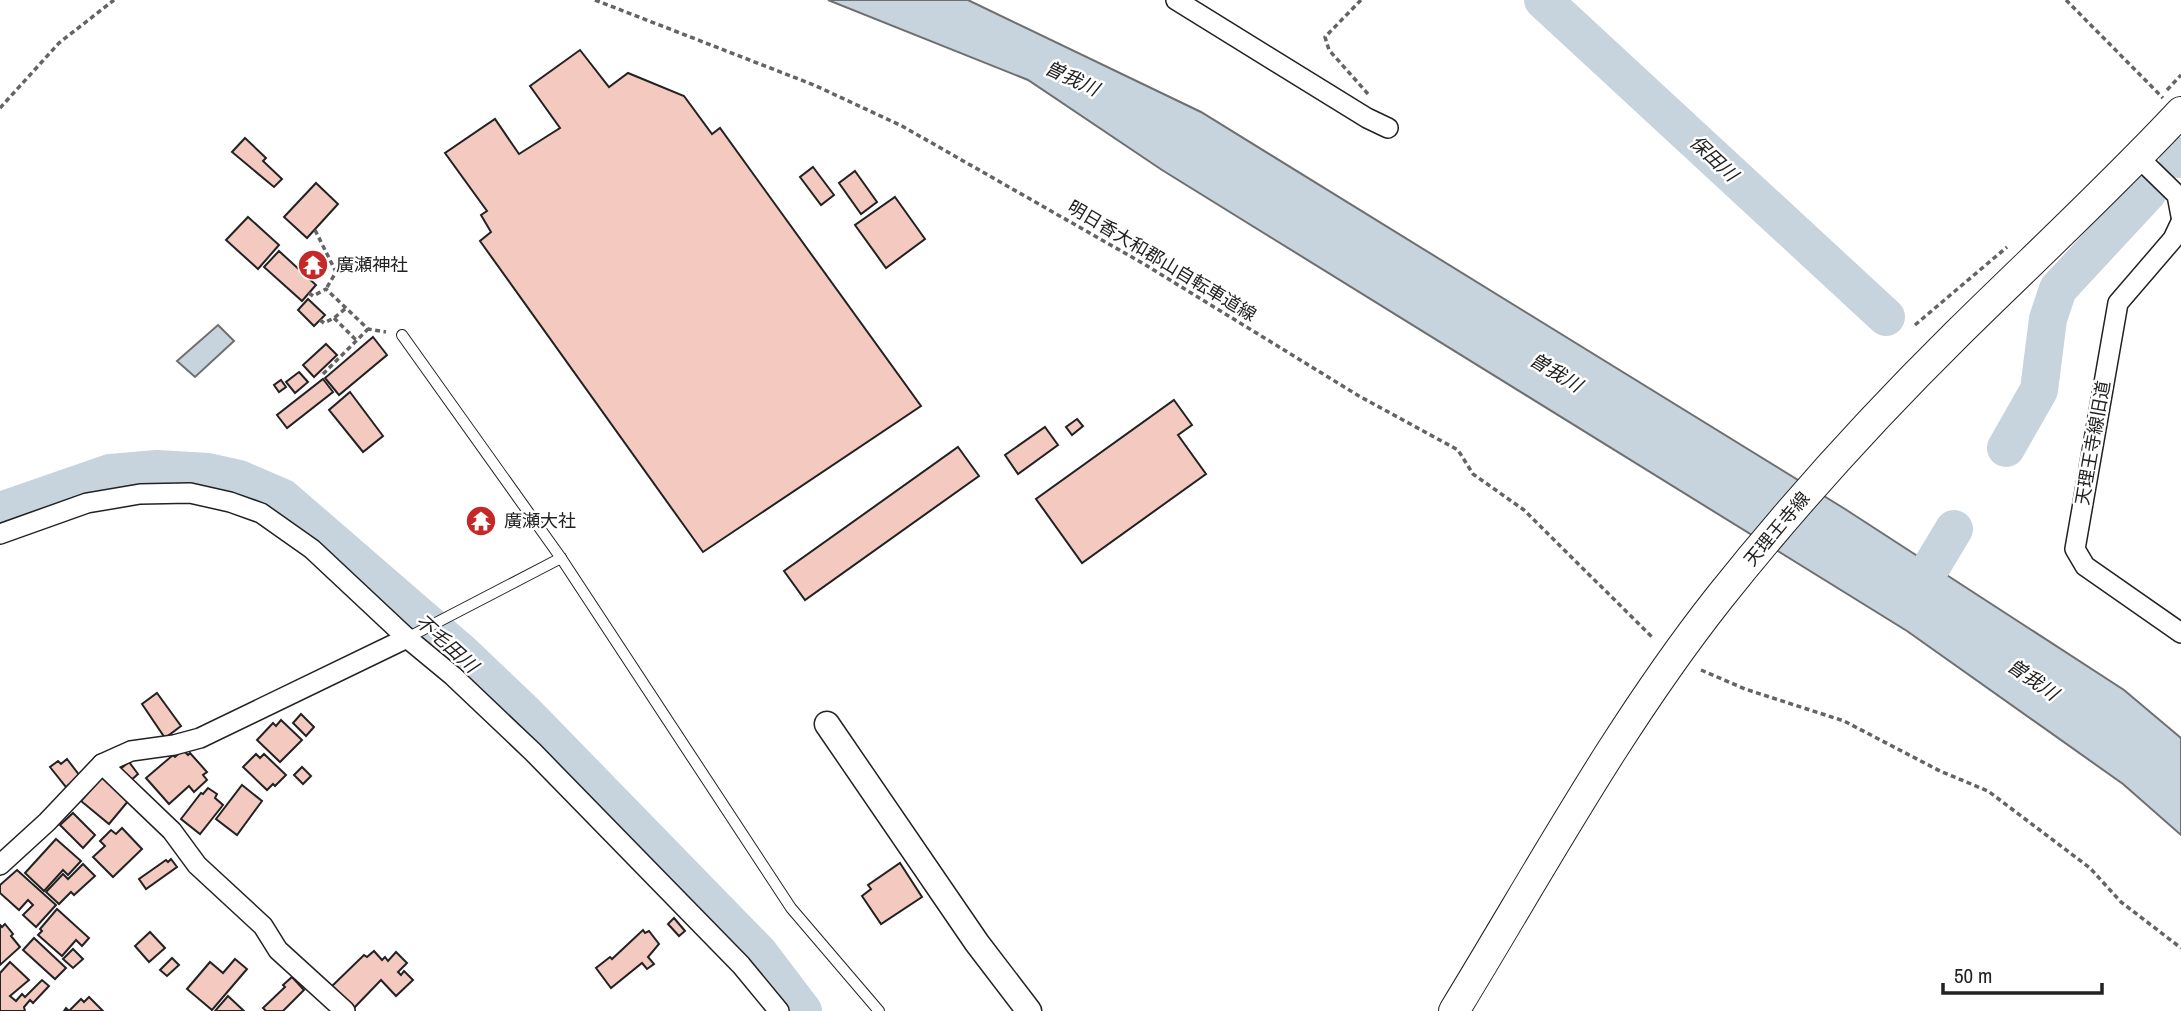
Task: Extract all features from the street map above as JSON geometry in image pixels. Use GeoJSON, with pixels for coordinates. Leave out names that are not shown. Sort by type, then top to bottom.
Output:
{"type":"FeatureCollection","features":[{"type":"Feature","properties":{"kind":"main road","name":"天理王寺線"},"geometry":{"type":"LineString","coordinates":[[1454,1011],[1651,689],[1718,599],[1806,494],[1865,430],[1957,334],[2180,115]]}},
{"type":"Feature","properties":{"kind":"street"},"geometry":{"type":"LineString","coordinates":[[1176,0],[1367,118],[1388,128]]}},
{"type":"Feature","properties":{"kind":"street","name":"天理王寺線旧道"},"geometry":{"type":"LineString","coordinates":[[2137,156],[2177,195],[2181,219],[2173,239],[2118,303],[2075,549],[2085,566],[2181,633]]}},
{"type":"Feature","properties":{"kind":"street"},"geometry":{"type":"LineString","coordinates":[[0,534],[88,503],[140,495],[190,493],[230,502],[261,513],[303,542],[407,638],[453,676],[533,752],[741,965],[779,1011]]}},
{"type":"Feature","properties":{"kind":"street"},"geometry":{"type":"LineString","coordinates":[[0,865],[47,822],[102,764],[131,751],[200,738],[407,638]]}},
{"type":"Feature","properties":{"kind":"street"},"geometry":{"type":"LineString","coordinates":[[827,724],[977,943],[1029,1011]]}},
{"type":"Feature","properties":{"kind":"street"},"geometry":{"type":"LineString","coordinates":[[102,764],[172,831],[197,865],[263,926],[278,950],[345,1011]]}},
{"type":"Feature","properties":{"kind":"lane"},"geometry":{"type":"LineString","coordinates":[[402,335],[561,558],[791,908],[879,1011]]}},
{"type":"Feature","properties":{"kind":"lane"},"geometry":{"type":"LineString","coordinates":[[407,638],[561,558]]}},
{"type":"Feature","properties":{"kind":"path"},"geometry":{"type":"LineString","coordinates":[[0,108],[59,43],[114,0]]}},
{"type":"Feature","properties":{"kind":"path","name":"明日香大和郡山自転車道線"},"geometry":{"type":"LineString","coordinates":[[596,0],[814,85],[902,126],[1144,264],[1359,396],[1458,450],[1473,474],[1524,510],[1653,638]]}},
{"type":"Feature","properties":{"kind":"path"},"geometry":{"type":"LineString","coordinates":[[1361,0],[1325,37],[1329,50],[1381,108],[1388,128]]}},
{"type":"Feature","properties":{"kind":"path"},"geometry":{"type":"LineString","coordinates":[[2066,0],[2180,115]]}},
{"type":"Feature","properties":{"kind":"path"},"geometry":{"type":"LineString","coordinates":[[309,293],[313,296],[326,289],[336,272],[315,230]]}},
{"type":"Feature","properties":{"kind":"path"},"geometry":{"type":"LineString","coordinates":[[326,289],[368,329],[402,335]]}},
{"type":"Feature","properties":{"kind":"path"},"geometry":{"type":"LineString","coordinates":[[320,320],[324,323],[346,308]]}},
{"type":"Feature","properties":{"kind":"path"},"geometry":{"type":"LineString","coordinates":[[334,318],[357,341]]}},
{"type":"Feature","properties":{"kind":"path"},"geometry":{"type":"LineString","coordinates":[[323,374],[368,329]]}},
{"type":"Feature","properties":{"kind":"path"},"geometry":{"type":"LineString","coordinates":[[1701,670],[1745,689],[1844,721],[1940,771],[1988,791],[2090,868],[2121,902],[2181,948]]}},
{"type":"Feature","properties":{"kind":"water","name":"曽我川"},"geometry":{"type":"Polygon","coordinates":[[[828,0],[968,0],[1201,112],[1845,509],[2124,690],[2181,738],[2181,835],[2123,784],[1907,631],[1162,170],[1028,80],[828,0]]]}},
{"type":"Feature","properties":{"kind":"water"},"geometry":{"type":"Polygon","coordinates":[[[218,325],[234,341],[195,377],[177,361],[218,325]]]}},
{"type":"Feature","properties":{"kind":"building"},"geometry":{"type":"Polygon","coordinates":[[[580,50],[609,87],[628,73],[684,96],[712,134],[720,128],[921,406],[703,552],[480,241],[491,232],[481,215],[487,211],[445,153],[495,119],[519,154],[560,128],[530,86],[580,50]]]}},
{"type":"Feature","properties":{"kind":"building"},"geometry":{"type":"Polygon","coordinates":[[[245,138],[266,158],[263,161],[282,179],[274,187],[232,152],[245,138]]]}},
{"type":"Feature","properties":{"kind":"building"},"geometry":{"type":"Polygon","coordinates":[[[813,167],[834,195],[821,205],[800,177],[813,167]]]}},
{"type":"Feature","properties":{"kind":"building"},"geometry":{"type":"Polygon","coordinates":[[[855,171],[877,202],[861,214],[839,183],[855,171]]]}},
{"type":"Feature","properties":{"kind":"building"},"geometry":{"type":"Polygon","coordinates":[[[316,183],[338,204],[307,238],[284,217],[316,183]]]}},
{"type":"Feature","properties":{"kind":"building"},"geometry":{"type":"Polygon","coordinates":[[[895,197],[925,239],[886,268],[855,225],[895,197]]]}},
{"type":"Feature","properties":{"kind":"building"},"geometry":{"type":"Polygon","coordinates":[[[248,217],[279,245],[258,269],[226,240],[248,217]]]}},
{"type":"Feature","properties":{"kind":"building"},"geometry":{"type":"Polygon","coordinates":[[[279,251],[316,285],[302,301],[264,267],[279,251]]]}},
{"type":"Feature","properties":{"kind":"building"},"geometry":{"type":"Polygon","coordinates":[[[308,299],[325,315],[314,326],[298,310],[308,299]]]}},
{"type":"Feature","properties":{"kind":"building"},"geometry":{"type":"Polygon","coordinates":[[[373,337],[387,355],[339,395],[325,378],[373,337]]]}},
{"type":"Feature","properties":{"kind":"building"},"geometry":{"type":"Polygon","coordinates":[[[326,344],[337,355],[314,377],[303,365],[326,344]]]}},
{"type":"Feature","properties":{"kind":"building"},"geometry":{"type":"Polygon","coordinates":[[[299,372],[308,382],[295,393],[286,382],[299,372]]]}},
{"type":"Feature","properties":{"kind":"building"},"geometry":{"type":"Polygon","coordinates":[[[323,379],[333,392],[287,428],[277,415],[323,379]]]}},
{"type":"Feature","properties":{"kind":"building"},"geometry":{"type":"Polygon","coordinates":[[[281,380],[286,387],[279,392],[274,385],[281,380]]]}},
{"type":"Feature","properties":{"kind":"building"},"geometry":{"type":"Polygon","coordinates":[[[350,392],[383,436],[363,452],[329,410],[350,392]]]}},
{"type":"Feature","properties":{"kind":"building"},"geometry":{"type":"Polygon","coordinates":[[[1174,400],[1192,425],[1178,435],[1206,474],[1082,563],[1036,499],[1174,400]]]}},
{"type":"Feature","properties":{"kind":"building"},"geometry":{"type":"Polygon","coordinates":[[[1077,419],[1083,426],[1072,435],[1066,427],[1077,419]]]}},
{"type":"Feature","properties":{"kind":"building"},"geometry":{"type":"Polygon","coordinates":[[[1045,427],[1058,445],[1018,474],[1005,455],[1045,427]]]}},
{"type":"Feature","properties":{"kind":"building"},"geometry":{"type":"Polygon","coordinates":[[[958,447],[979,476],[805,600],[784,571],[958,447]]]}},
{"type":"Feature","properties":{"kind":"building"},"geometry":{"type":"Polygon","coordinates":[[[157,693],[181,726],[165,738],[142,704],[157,693]]]}},
{"type":"Feature","properties":{"kind":"building"},"geometry":{"type":"Polygon","coordinates":[[[301,714],[314,727],[306,736],[293,723],[301,714]]]}},
{"type":"Feature","properties":{"kind":"building"},"geometry":{"type":"Polygon","coordinates":[[[281,720],[302,740],[280,762],[257,740],[273,723],[276,726],[281,720]]]}},
{"type":"Feature","properties":{"kind":"building"},"geometry":{"type":"Polygon","coordinates":[[[183,750],[188,755],[190,753],[207,772],[203,775],[207,780],[194,792],[189,786],[169,804],[146,778],[183,750]]]}},
{"type":"Feature","properties":{"kind":"building"},"geometry":{"type":"Polygon","coordinates":[[[256,754],[260,758],[264,754],[286,775],[267,790],[243,767],[256,754]]]}},
{"type":"Feature","properties":{"kind":"building"},"geometry":{"type":"Polygon","coordinates":[[[67,759],[80,776],[66,787],[50,767],[67,759]]]}},
{"type":"Feature","properties":{"kind":"building"},"geometry":{"type":"Polygon","coordinates":[[[129,762],[138,774],[129,782],[119,770],[129,762]]]}},
{"type":"Feature","properties":{"kind":"building"},"geometry":{"type":"Polygon","coordinates":[[[302,767],[311,776],[303,784],[294,775],[302,767]]]}},
{"type":"Feature","properties":{"kind":"building"},"geometry":{"type":"Polygon","coordinates":[[[102,777],[129,800],[109,824],[81,801],[102,777]]]}},
{"type":"Feature","properties":{"kind":"building"},"geometry":{"type":"Polygon","coordinates":[[[242,785],[262,801],[237,835],[216,819],[242,785]]]}},
{"type":"Feature","properties":{"kind":"building"},"geometry":{"type":"Polygon","coordinates":[[[208,788],[217,794],[215,798],[223,805],[200,834],[181,819],[208,788]]]}},
{"type":"Feature","properties":{"kind":"building"},"geometry":{"type":"Polygon","coordinates":[[[73,813],[95,835],[83,848],[60,825],[73,813]]]}},
{"type":"Feature","properties":{"kind":"building"},"geometry":{"type":"Polygon","coordinates":[[[122,828],[142,849],[113,877],[93,857],[105,846],[100,841],[111,830],[116,834],[122,828]]]}},
{"type":"Feature","properties":{"kind":"building"},"geometry":{"type":"Polygon","coordinates":[[[56,839],[81,861],[68,875],[63,870],[44,891],[25,873],[56,839]]]}},
{"type":"Feature","properties":{"kind":"building"},"geometry":{"type":"Polygon","coordinates":[[[171,859],[177,867],[146,889],[139,879],[171,859]]]}},
{"type":"Feature","properties":{"kind":"building"},"geometry":{"type":"Polygon","coordinates":[[[900,863],[922,897],[881,924],[862,896],[871,889],[868,885],[900,863]]]}},
{"type":"Feature","properties":{"kind":"building"},"geometry":{"type":"Polygon","coordinates":[[[83,864],[95,876],[74,895],[71,892],[59,904],[46,892],[63,874],[68,879],[83,864]]]}},
{"type":"Feature","properties":{"kind":"building"},"geometry":{"type":"Polygon","coordinates":[[[17,870],[56,905],[36,927],[23,915],[33,905],[28,900],[19,910],[0,893],[0,885],[17,870]]]}},
{"type":"Feature","properties":{"kind":"building"},"geometry":{"type":"Polygon","coordinates":[[[57,909],[89,938],[82,946],[76,940],[62,956],[38,935],[57,909]]]}},
{"type":"Feature","properties":{"kind":"building"},"geometry":{"type":"Polygon","coordinates":[[[674,918],[685,931],[679,936],[668,924],[674,918]]]}},
{"type":"Feature","properties":{"kind":"building"},"geometry":{"type":"Polygon","coordinates":[[[5,924],[20,947],[0,965],[0,925],[2,927],[5,924]]]}},
{"type":"Feature","properties":{"kind":"building"},"geometry":{"type":"Polygon","coordinates":[[[643,930],[645,933],[649,931],[659,944],[648,957],[654,964],[647,969],[642,963],[611,988],[596,968],[610,957],[612,959],[643,930]]]}},
{"type":"Feature","properties":{"kind":"building"},"geometry":{"type":"Polygon","coordinates":[[[150,932],[165,948],[149,962],[135,946],[150,932]]]}},
{"type":"Feature","properties":{"kind":"building"},"geometry":{"type":"Polygon","coordinates":[[[34,938],[66,968],[55,979],[23,950],[34,938]]]}},
{"type":"Feature","properties":{"kind":"building"},"geometry":{"type":"Polygon","coordinates":[[[73,949],[83,959],[73,968],[63,959],[73,949]]]}},
{"type":"Feature","properties":{"kind":"building"},"geometry":{"type":"Polygon","coordinates":[[[374,951],[382,960],[385,957],[388,961],[396,952],[407,963],[398,972],[401,975],[404,971],[413,980],[396,996],[381,980],[353,1009],[331,987],[364,955],[367,957],[374,951]]]}},
{"type":"Feature","properties":{"kind":"building"},"geometry":{"type":"Polygon","coordinates":[[[172,958],[179,965],[167,976],[160,970],[172,958]]]}},
{"type":"Feature","properties":{"kind":"building"},"geometry":{"type":"Polygon","coordinates":[[[235,959],[247,969],[212,1010],[187,989],[210,962],[223,973],[235,959]]]}},
{"type":"Feature","properties":{"kind":"building"},"geometry":{"type":"Polygon","coordinates":[[[10,962],[29,980],[10,996],[16,1001],[22,994],[25,997],[42,980],[49,986],[33,1003],[30,1000],[24,1007],[25,1011],[0,1011],[0,973],[10,962]]]}},
{"type":"Feature","properties":{"kind":"building"},"geometry":{"type":"Polygon","coordinates":[[[292,977],[304,990],[283,1011],[266,1011],[263,1008],[292,977]]]}},
{"type":"Feature","properties":{"kind":"building"},"geometry":{"type":"Polygon","coordinates":[[[228,996],[244,1011],[215,1011],[228,996]]]}},
{"type":"Feature","properties":{"kind":"building"},"geometry":{"type":"Polygon","coordinates":[[[89,997],[103,1011],[69,1011],[81,999],[84,1002],[89,997]]]}},
{"type":"Feature","properties":{"kind":"waterway","name":"保田川"},"geometry":{"type":"LineString","coordinates":[[1543,0],[1886,317]]}},
{"type":"Feature","properties":{"kind":"waterway","name":"保田川"},"geometry":{"type":"LineString","coordinates":[[2178,159],[2181,156]]}},
{"type":"Feature","properties":{"kind":"waterway","name":"保田川"},"geometry":{"type":"LineString","coordinates":[[2006,448],[2039,390],[2048,319],[2058,289],[2148,192]]}},
{"type":"Feature","properties":{"kind":"waterway","name":"不毛田川"},"geometry":{"type":"LineString","coordinates":[[0,511],[110,473],[157,469],[208,472],[239,479],[283,498],[461,652],[526,714],[759,953],[803,1011]]}},
{"type":"Feature","properties":{"kind":"waterway","name":"保田川"},"geometry":{"type":"LineString","coordinates":[[1915,594],[1954,529]]}},
{"type":"Feature","properties":{"kind":"place","name":"廣瀬神社"},"geometry":{"type":"Point","coordinates":[313,265]}},
{"type":"Feature","properties":{"kind":"place","name":"廣瀬大社"},"geometry":{"type":"Point","coordinates":[481,521]}}]}
